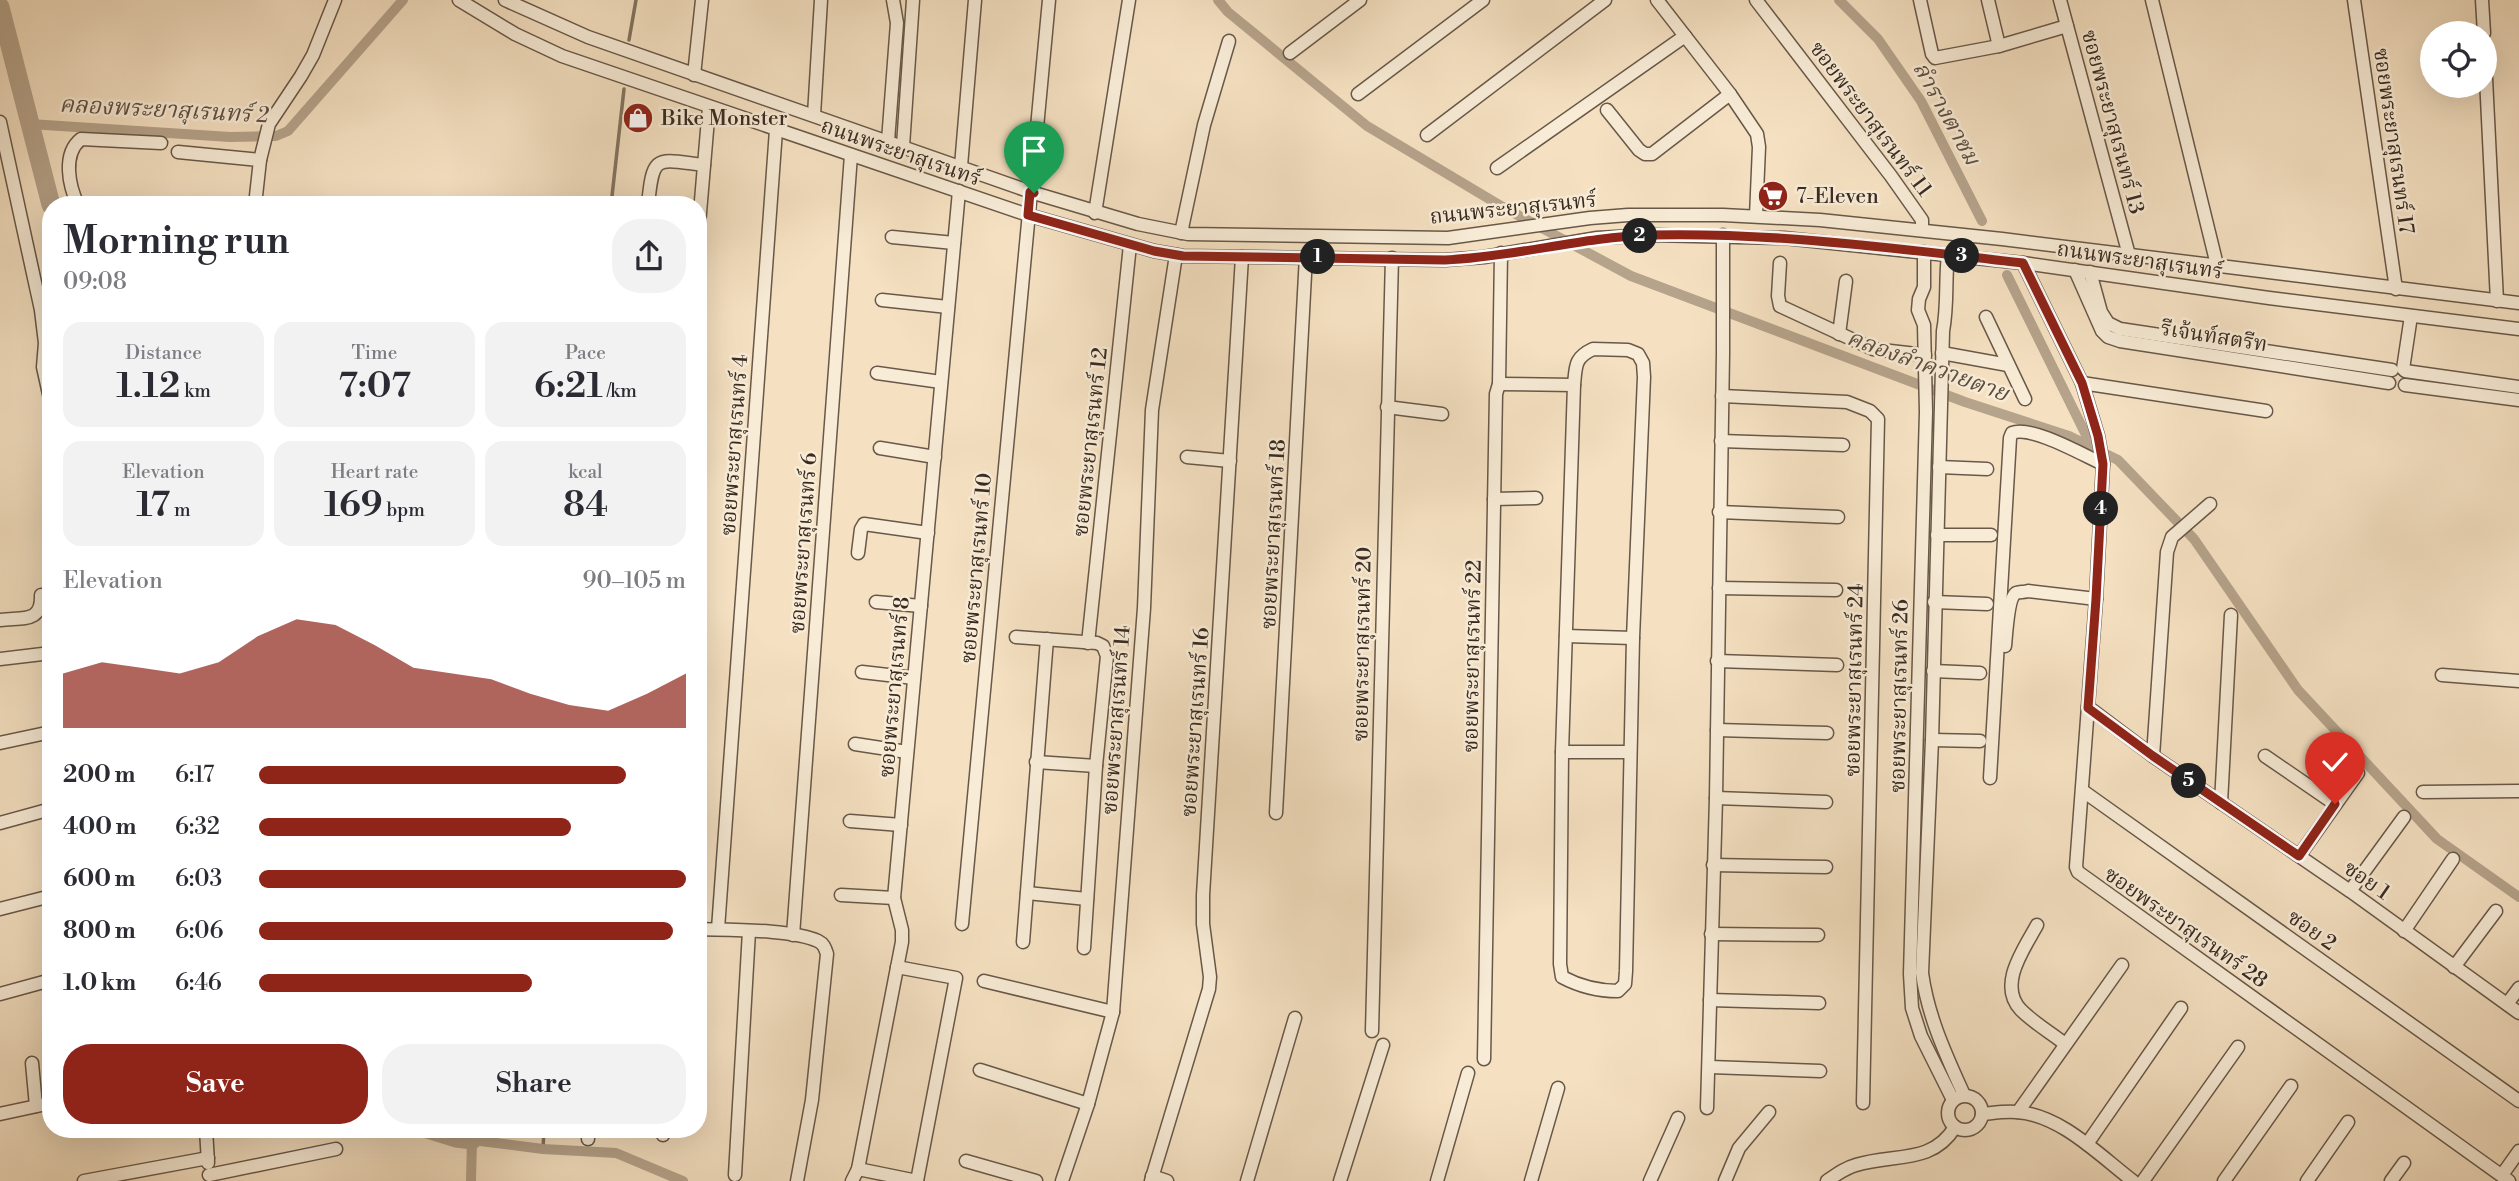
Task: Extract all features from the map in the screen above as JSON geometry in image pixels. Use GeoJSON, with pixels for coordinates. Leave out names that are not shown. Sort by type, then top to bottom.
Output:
{"type":"FeatureCollection","features":[{"type":"Feature","properties":{"kind":"street"},"geometry":{"type":"LineString","coordinates":[[256,196],[269,124],[307,66],[335,0]]}},
{"type":"Feature","properties":{"kind":"street","name":"ถนนพระยาสุเรนทร์"},"geometry":{"type":"LineString","coordinates":[[459,0],[515,34],[562,55],[1028,215],[1177,256],[1456,259],[1597,238],[1651,235],[1784,238],[2023,263],[2519,329]]}},
{"type":"Feature","properties":{"kind":"street","name":"ถนนพระยาสุเรนทร์"},"geometry":{"type":"LineString","coordinates":[[505,0],[588,37],[1030,192],[1095,213],[1181,233],[1448,238],[1590,218],[1651,215],[1756,216],[1922,230],[2519,303]]}},
{"type":"Feature","properties":{"kind":"street"},"geometry":{"type":"LineString","coordinates":[[694,75],[702,0]]}},
{"type":"Feature","properties":{"kind":"street"},"geometry":{"type":"LineString","coordinates":[[814,115],[821,0]]}},
{"type":"Feature","properties":{"kind":"street"},"geometry":{"type":"LineString","coordinates":[[888,141],[897,23],[893,0]]}},
{"type":"Feature","properties":{"kind":"street"},"geometry":{"type":"LineString","coordinates":[[903,146],[913,0]]}},
{"type":"Feature","properties":{"kind":"street"},"geometry":{"type":"LineString","coordinates":[[961,166],[975,0]]}},
{"type":"Feature","properties":{"kind":"street","name":"ซอยพระยาสุเรนทร์ 10"},"geometry":{"type":"LineString","coordinates":[[962,924],[1049,0]]}},
{"type":"Feature","properties":{"kind":"street"},"geometry":{"type":"LineString","coordinates":[[1095,213],[1129,0]]}},
{"type":"Feature","properties":{"kind":"street"},"geometry":{"type":"LineString","coordinates":[[1290,53],[1360,0]]}},
{"type":"Feature","properties":{"kind":"street"},"geometry":{"type":"LineString","coordinates":[[1358,94],[1483,0]]}},
{"type":"Feature","properties":{"kind":"street"},"geometry":{"type":"LineString","coordinates":[[1427,135],[1605,0]]}},
{"type":"Feature","properties":{"kind":"street"},"geometry":{"type":"LineString","coordinates":[[1657,0],[1730,94],[1757,134],[1759,147],[1756,216]]}},
{"type":"Feature","properties":{"kind":"street","name":"ซอยพระยาสุเรนทร์ 11"},"geometry":{"type":"LineString","coordinates":[[1756,0],[1891,176],[1922,220],[1922,230]]}},
{"type":"Feature","properties":{"kind":"street"},"geometry":{"type":"LineString","coordinates":[[1920,0],[1935,58],[1999,46],[2067,26]]}},
{"type":"Feature","properties":{"kind":"street"},"geometry":{"type":"LineString","coordinates":[[1988,0],[1999,46]]}},
{"type":"Feature","properties":{"kind":"street","name":"ซอยพระยาสุเรนทร์ 13"},"geometry":{"type":"LineString","coordinates":[[2060,0],[2129,255]]}},
{"type":"Feature","properties":{"kind":"street"},"geometry":{"type":"LineString","coordinates":[[2152,0],[2207,229],[2212,237],[2213,265]]}},
{"type":"Feature","properties":{"kind":"street","name":"ซอยพระยาสุเรนทร์ 17"},"geometry":{"type":"LineString","coordinates":[[2354,0],[2396,289]]}},
{"type":"Feature","properties":{"kind":"street"},"geometry":{"type":"LineString","coordinates":[[2482,0],[2483,21]]}},
{"type":"Feature","properties":{"kind":"street"},"geometry":{"type":"LineString","coordinates":[[1497,169],[1685,36]]}},
{"type":"Feature","properties":{"kind":"street"},"geometry":{"type":"LineString","coordinates":[[1181,233],[1204,125],[1229,41]]}},
{"type":"Feature","properties":{"kind":"street"},"geometry":{"type":"LineString","coordinates":[[1607,110],[1639,150],[1652,154],[1730,94]]}},
{"type":"Feature","properties":{"kind":"street"},"geometry":{"type":"LineString","coordinates":[[2487,98],[2497,301]]}},
{"type":"Feature","properties":{"kind":"street"},"geometry":{"type":"LineString","coordinates":[[701,196],[709,107]]}},
{"type":"Feature","properties":{"kind":"street"},"geometry":{"type":"LineString","coordinates":[[0,122],[42,318]]}},
{"type":"Feature","properties":{"kind":"street","name":"ซอยพระยาสุเรนทร์ 4"},"geometry":{"type":"LineString","coordinates":[[718,929],[776,130]]}},
{"type":"Feature","properties":{"kind":"street"},"geometry":{"type":"LineString","coordinates":[[75,196],[69,172],[70,156],[74,144],[81,139],[161,143]]}},
{"type":"Feature","properties":{"kind":"street"},"geometry":{"type":"LineString","coordinates":[[178,152],[262,154]]}},
{"type":"Feature","properties":{"kind":"street","name":"ซอยพระยาสุเรนทร์ 6"},"geometry":{"type":"LineString","coordinates":[[793,935],[851,155]]}},
{"type":"Feature","properties":{"kind":"street"},"geometry":{"type":"LineString","coordinates":[[649,196],[651,172],[657,163],[664,160],[704,165]]}},
{"type":"Feature","properties":{"kind":"street","name":"ซอยพระยาสุเรนทร์ 8"},"geometry":{"type":"LineString","coordinates":[[852,1181],[858,1169],[898,967],[902,930],[894,898],[959,191]]}},
{"type":"Feature","properties":{"kind":"street"},"geometry":{"type":"LineString","coordinates":[[1707,1108],[1716,798],[1723,235]]}},
{"type":"Feature","properties":{"kind":"street"},"geometry":{"type":"LineString","coordinates":[[892,237],[954,243]]}},
{"type":"Feature","properties":{"kind":"street","name":"ซอยพระยาสุเรนทร์ 12"},"geometry":{"type":"LineString","coordinates":[[1088,643],[1130,245]]}},
{"type":"Feature","properties":{"kind":"street","name":"ซอยพระยาสุเรนทร์ 22"},"geometry":{"type":"LineString","coordinates":[[1484,1059],[1496,394],[1499,384],[1504,252]]}},
{"type":"Feature","properties":{"kind":"street","name":"ซอยพระยาสุเรนทร์ 26"},"geometry":{"type":"LineString","coordinates":[[1924,252],[1924,287],[1918,310],[1924,325],[1926,376],[1923,515],[1924,770],[1910,974],[1912,1008],[1921,1036],[1959,1097],[1977,1100],[1982,1114]]}},
{"type":"Feature","properties":{"kind":"street","name":"ซอยพระยาสุเรนทร์ 26"},"geometry":{"type":"LineString","coordinates":[[1924,770],[1932,740],[1942,353],[1947,308],[1944,288],[1948,254]]}},
{"type":"Feature","properties":{"kind":"street","name":"ซอยพระยาสุเรนทร์ 14"},"geometry":{"type":"LineString","coordinates":[[1062,1181],[1088,1104],[1113,1012],[1143,622],[1152,410],[1177,256]]}},
{"type":"Feature","properties":{"kind":"street","name":"ซอยพระยาสุเรนทร์ 18"},"geometry":{"type":"LineString","coordinates":[[1276,813],[1306,256]]}},
{"type":"Feature","properties":{"kind":"street","name":"ซอยพระยาสุเรนทร์ 16"},"geometry":{"type":"LineString","coordinates":[[1151,1179],[1209,989],[1203,895],[1242,257]]}},
{"type":"Feature","properties":{"kind":"street","name":"ซอยพระยาสุเรนทร์ 20"},"geometry":{"type":"LineString","coordinates":[[1372,1031],[1392,258]]}},
{"type":"Feature","properties":{"kind":"street"},"geometry":{"type":"LineString","coordinates":[[1780,263],[1780,306],[1884,352],[1925,355]]}},
{"type":"Feature","properties":{"kind":"street","name":"ซอยพระยาสุเรนทร์ 28"},"geometry":{"type":"LineString","coordinates":[[2023,263],[2082,383],[2102,461],[2096,599],[2076,867],[2082,877],[2505,1178]]}},
{"type":"Feature","properties":{"kind":"street","name":"รีเจ้นท์สตรีท"},"geometry":{"type":"LineString","coordinates":[[2076,270],[2102,331],[2108,337],[2120,341],[2519,387]]}},
{"type":"Feature","properties":{"kind":"street"},"geometry":{"type":"LineString","coordinates":[[2250,295],[2253,270]]}},
{"type":"Feature","properties":{"kind":"street","name":"รีเจ้นท์สตรีท"},"geometry":{"type":"LineString","coordinates":[[2090,272],[2101,312],[2108,323],[2120,329],[2397,372]]}},
{"type":"Feature","properties":{"kind":"street"},"geometry":{"type":"LineString","coordinates":[[1839,334],[1846,282]]}},
{"type":"Feature","properties":{"kind":"street"},"geometry":{"type":"LineString","coordinates":[[1924,287],[1944,288]]}},
{"type":"Feature","properties":{"kind":"street"},"geometry":{"type":"LineString","coordinates":[[882,300],[948,307]]}},
{"type":"Feature","properties":{"kind":"street"},"geometry":{"type":"LineString","coordinates":[[2397,372],[2407,316]]}},
{"type":"Feature","properties":{"kind":"street"},"geometry":{"type":"LineString","coordinates":[[1986,317],[2025,399]]}},
{"type":"Feature","properties":{"kind":"street"},"geometry":{"type":"LineString","coordinates":[[1592,349],[1628,350],[1639,354],[1643,363],[1629,752],[1625,984],[1618,991],[1580,985],[1562,977],[1560,964],[1566,636],[1576,364],[1581,354],[1592,349]]}},
{"type":"Feature","properties":{"kind":"street"},"geometry":{"type":"LineString","coordinates":[[1942,353],[2008,365]]}},
{"type":"Feature","properties":{"kind":"street","name":"รีเจ้นท์สตรีท"},"geometry":{"type":"LineString","coordinates":[[2397,372],[2396,388],[2405,384],[2519,400]]}},
{"type":"Feature","properties":{"kind":"street"},"geometry":{"type":"LineString","coordinates":[[877,373],[941,382]]}},
{"type":"Feature","properties":{"kind":"street"},"geometry":{"type":"LineString","coordinates":[[2082,383],[2266,411]]}},
{"type":"Feature","properties":{"kind":"street"},"geometry":{"type":"LineString","coordinates":[[1499,384],[1574,385]]}},
{"type":"Feature","properties":{"kind":"street","name":"ซอยพระยาสุเรนทร์ 24"},"geometry":{"type":"LineString","coordinates":[[1722,396],[1847,402],[1870,411],[1878,419],[1863,1103]]}},
{"type":"Feature","properties":{"kind":"street"},"geometry":{"type":"LineString","coordinates":[[1387,407],[1442,414]]}},
{"type":"Feature","properties":{"kind":"street"},"geometry":{"type":"LineString","coordinates":[[1990,778],[2010,438],[2012,433],[2024,431],[2102,461]]}},
{"type":"Feature","properties":{"kind":"street"},"geometry":{"type":"LineString","coordinates":[[1721,441],[1843,445]]}},
{"type":"Feature","properties":{"kind":"street"},"geometry":{"type":"LineString","coordinates":[[880,448],[934,457]]}},
{"type":"Feature","properties":{"kind":"street"},"geometry":{"type":"LineString","coordinates":[[1187,457],[1230,461]]}},
{"type":"Feature","properties":{"kind":"street"},"geometry":{"type":"LineString","coordinates":[[1939,467],[1987,469]]}},
{"type":"Feature","properties":{"kind":"street"},"geometry":{"type":"LineString","coordinates":[[1494,499],[1536,498]]}},
{"type":"Feature","properties":{"kind":"street"},"geometry":{"type":"LineString","coordinates":[[2153,756],[2166,552],[2172,537],[2210,504]]}},
{"type":"Feature","properties":{"kind":"street"},"geometry":{"type":"LineString","coordinates":[[1719,512],[1838,517]]}},
{"type":"Feature","properties":{"kind":"street"},"geometry":{"type":"LineString","coordinates":[[1923,515],[1937,514]]}},
{"type":"Feature","properties":{"kind":"street"},"geometry":{"type":"LineString","coordinates":[[858,553],[864,524],[928,533]]}},
{"type":"Feature","properties":{"kind":"street"},"geometry":{"type":"LineString","coordinates":[[1937,535],[1991,536]]}},
{"type":"Feature","properties":{"kind":"street"},"geometry":{"type":"LineString","coordinates":[[1719,588],[1836,590]]}},
{"type":"Feature","properties":{"kind":"street"},"geometry":{"type":"LineString","coordinates":[[2005,646],[2012,596],[2017,592],[2096,599]]}},
{"type":"Feature","properties":{"kind":"street"},"geometry":{"type":"LineString","coordinates":[[0,620],[38,613],[41,609],[41,595]]}},
{"type":"Feature","properties":{"kind":"street"},"geometry":{"type":"LineString","coordinates":[[876,602],[921,606]]}},
{"type":"Feature","properties":{"kind":"street"},"geometry":{"type":"LineString","coordinates":[[1934,602],[1987,604]]}},
{"type":"Feature","properties":{"kind":"street"},"geometry":{"type":"LineString","coordinates":[[2221,803],[2231,615]]}},
{"type":"Feature","properties":{"kind":"street"},"geometry":{"type":"LineString","coordinates":[[1016,636],[1102,646],[1107,656],[1096,766],[1084,948]]}},
{"type":"Feature","properties":{"kind":"street"},"geometry":{"type":"LineString","coordinates":[[1566,636],[1633,638]]}},
{"type":"Feature","properties":{"kind":"street"},"geometry":{"type":"LineString","coordinates":[[1023,942],[1048,639]]}},
{"type":"Feature","properties":{"kind":"street"},"geometry":{"type":"LineString","coordinates":[[0,659],[42,654]]}},
{"type":"Feature","properties":{"kind":"street"},"geometry":{"type":"LineString","coordinates":[[1717,661],[1837,665]]}},
{"type":"Feature","properties":{"kind":"street"},"geometry":{"type":"LineString","coordinates":[[1933,671],[1980,673]]}},
{"type":"Feature","properties":{"kind":"street"},"geometry":{"type":"LineString","coordinates":[[862,672],[914,678]]}},
{"type":"Feature","properties":{"kind":"street"},"geometry":{"type":"LineString","coordinates":[[2442,675],[2519,681]]}},
{"type":"Feature","properties":{"kind":"street","name":"ซอย 1"},"geometry":{"type":"LineString","coordinates":[[2088,708],[2519,1013]]}},
{"type":"Feature","properties":{"kind":"street"},"geometry":{"type":"LineString","coordinates":[[1717,730],[1827,733]]}},
{"type":"Feature","properties":{"kind":"street"},"geometry":{"type":"LineString","coordinates":[[0,743],[42,734]]}},
{"type":"Feature","properties":{"kind":"street"},"geometry":{"type":"LineString","coordinates":[[1932,740],[1980,741]]}},
{"type":"Feature","properties":{"kind":"street"},"geometry":{"type":"LineString","coordinates":[[855,744],[908,752]]}},
{"type":"Feature","properties":{"kind":"street"},"geometry":{"type":"LineString","coordinates":[[1562,752],[1629,752]]}},
{"type":"Feature","properties":{"kind":"street"},"geometry":{"type":"LineString","coordinates":[[2265,756],[2335,804]]}},
{"type":"Feature","properties":{"kind":"street"},"geometry":{"type":"LineString","coordinates":[[1036,762],[1096,766]]}},
{"type":"Feature","properties":{"kind":"street"},"geometry":{"type":"LineString","coordinates":[[2299,856],[2358,773]]}},
{"type":"Feature","properties":{"kind":"street","name":"ซอย 2"},"geometry":{"type":"LineString","coordinates":[[2083,791],[2519,1101]]}},
{"type":"Feature","properties":{"kind":"street"},"geometry":{"type":"LineString","coordinates":[[2423,792],[2519,791]]}},
{"type":"Feature","properties":{"kind":"street"},"geometry":{"type":"LineString","coordinates":[[1716,798],[1826,802]]}},
{"type":"Feature","properties":{"kind":"street"},"geometry":{"type":"LineString","coordinates":[[0,822],[42,811]]}},
{"type":"Feature","properties":{"kind":"street"},"geometry":{"type":"LineString","coordinates":[[2350,891],[2404,817]]}},
{"type":"Feature","properties":{"kind":"street"},"geometry":{"type":"LineString","coordinates":[[850,821],[901,825]]}},
{"type":"Feature","properties":{"kind":"street"},"geometry":{"type":"LineString","coordinates":[[2404,931],[2453,859]]}},
{"type":"Feature","properties":{"kind":"street"},"geometry":{"type":"LineString","coordinates":[[1713,865],[1826,867]]}},
{"type":"Feature","properties":{"kind":"street"},"geometry":{"type":"LineString","coordinates":[[1027,893],[1087,899]]}},
{"type":"Feature","properties":{"kind":"street"},"geometry":{"type":"LineString","coordinates":[[841,895],[894,898]]}},
{"type":"Feature","properties":{"kind":"street"},"geometry":{"type":"LineString","coordinates":[[0,909],[42,898]]}},
{"type":"Feature","properties":{"kind":"street"},"geometry":{"type":"LineString","coordinates":[[2454,967],[2496,911]]}},
{"type":"Feature","properties":{"kind":"street"},"geometry":{"type":"LineString","coordinates":[[2037,925],[2015,964],[2011,985],[2014,1000],[2020,1009],[2065,1044]]}},
{"type":"Feature","properties":{"kind":"street"},"geometry":{"type":"LineString","coordinates":[[707,929],[793,935],[824,945],[827,954],[812,1100],[797,1181]]}},
{"type":"Feature","properties":{"kind":"street"},"geometry":{"type":"LineString","coordinates":[[735,1175],[749,931]]}},
{"type":"Feature","properties":{"kind":"street"},"geometry":{"type":"LineString","coordinates":[[1711,934],[1818,935]]}},
{"type":"Feature","properties":{"kind":"street"},"geometry":{"type":"LineString","coordinates":[[2018,1112],[2122,965]]}},
{"type":"Feature","properties":{"kind":"street"},"geometry":{"type":"LineString","coordinates":[[858,1169],[917,1181],[956,978],[898,967]]}},
{"type":"Feature","properties":{"kind":"street"},"geometry":{"type":"LineString","coordinates":[[984,981],[1113,1012]]}},
{"type":"Feature","properties":{"kind":"street"},"geometry":{"type":"LineString","coordinates":[[0,994],[42,982]]}},
{"type":"Feature","properties":{"kind":"street"},"geometry":{"type":"LineString","coordinates":[[2507,1004],[2519,988]]}},
{"type":"Feature","properties":{"kind":"street"},"geometry":{"type":"LineString","coordinates":[[1710,1000],[1819,1003]]}},
{"type":"Feature","properties":{"kind":"street"},"geometry":{"type":"LineString","coordinates":[[2087,1144],[2181,1008]]}},
{"type":"Feature","properties":{"kind":"street"},"geometry":{"type":"LineString","coordinates":[[1247,1181],[1295,1018]]}},
{"type":"Feature","properties":{"kind":"street"},"geometry":{"type":"LineString","coordinates":[[1340,1181],[1382,1045]]}},
{"type":"Feature","properties":{"kind":"street"},"geometry":{"type":"LineString","coordinates":[[2143,1181],[2238,1047]]}},
{"type":"Feature","properties":{"kind":"street"},"geometry":{"type":"LineString","coordinates":[[32,1063],[36,1106]]}},
{"type":"Feature","properties":{"kind":"street"},"geometry":{"type":"LineString","coordinates":[[1710,1067],[1820,1071]]}},
{"type":"Feature","properties":{"kind":"street"},"geometry":{"type":"LineString","coordinates":[[979,1070],[1088,1104]]}},
{"type":"Feature","properties":{"kind":"street"},"geometry":{"type":"LineString","coordinates":[[1437,1181],[1468,1073]]}},
{"type":"Feature","properties":{"kind":"street"},"geometry":{"type":"LineString","coordinates":[[2224,1181],[2291,1086]]}},
{"type":"Feature","properties":{"kind":"street"},"geometry":{"type":"LineString","coordinates":[[1534,1180],[1558,1087]]}},
{"type":"Feature","properties":{"kind":"street","name":"ซอยพระยาสุเรนทร์ 26"},"geometry":{"type":"LineString","coordinates":[[1955,1127],[1948,1114],[1959,1097]]}},
{"type":"Feature","properties":{"kind":"street"},"geometry":{"type":"LineString","coordinates":[[0,1114],[42,1105]]}},
{"type":"Feature","properties":{"kind":"street"},"geometry":{"type":"LineString","coordinates":[[1726,1181],[1739,1148],[1769,1112]]}},
{"type":"Feature","properties":{"kind":"street"},"geometry":{"type":"LineString","coordinates":[[1828,1181],[1850,1167],[1925,1153],[1947,1140],[1955,1127],[1966,1130],[1972,1128],[1982,1114],[2018,1112],[2073,1133],[2118,1175],[2133,1181]]}},
{"type":"Feature","properties":{"kind":"street"},"geometry":{"type":"LineString","coordinates":[[1650,1181],[1678,1118]]}},
{"type":"Feature","properties":{"kind":"street"},"geometry":{"type":"LineString","coordinates":[[2307,1181],[2348,1122]]}},
{"type":"Feature","properties":{"kind":"street"},"geometry":{"type":"LineString","coordinates":[[207,1138],[209,1178],[336,1149]]}},
{"type":"Feature","properties":{"kind":"street"},"geometry":{"type":"LineString","coordinates":[[2505,1178],[2519,1151]]}},
{"type":"Feature","properties":{"kind":"street"},"geometry":{"type":"LineString","coordinates":[[84,1181],[208,1158]]}},
{"type":"Feature","properties":{"kind":"street"},"geometry":{"type":"LineString","coordinates":[[966,1161],[1036,1181]]}},
{"type":"Feature","properties":{"kind":"street"},"geometry":{"type":"LineString","coordinates":[[2390,1181],[2404,1163]]}},
{"type":"Feature","properties":{"kind":"street"},"geometry":{"type":"LineString","coordinates":[[1850,1167],[1855,1181]]}},
{"type":"Feature","properties":{"kind":"street"},"geometry":{"type":"LineString","coordinates":[[1151,1179],[1167,1181]]}},
{"type":"Feature","properties":{"kind":"waterway","name":"คลองพระยาสุเรนทร์ 2"},"geometry":{"type":"LineString","coordinates":[[30,124],[230,137],[276,136],[288,131],[403,0]]}},
{"type":"Feature","properties":{"kind":"waterway"},"geometry":{"type":"LineString","coordinates":[[629,40],[636,0]]}},
{"type":"Feature","properties":{"kind":"waterway","name":"คลองลำควายตาย"},"geometry":{"type":"LineString","coordinates":[[1218,0],[1228,12],[1367,126],[1501,206],[1631,276],[1965,402],[2069,436],[2118,460],[2194,539],[2298,690],[2437,839],[2519,897]]}},
{"type":"Feature","properties":{"kind":"waterway","name":"ลำรางตาชม"},"geometry":{"type":"LineString","coordinates":[[1839,0],[1878,39],[1921,101],[1982,221]]}},
{"type":"Feature","properties":{"kind":"waterway"},"geometry":{"type":"LineString","coordinates":[[0,7],[49,196]]}},
{"type":"Feature","properties":{"kind":"waterway"},"geometry":{"type":"LineString","coordinates":[[612,196],[624,89]]}},
{"type":"Feature","properties":{"kind":"waterway","name":"ลำรางตาชม"},"geometry":{"type":"LineString","coordinates":[[2007,275],[2091,445]]}},
{"type":"Feature","properties":{"kind":"waterway"},"geometry":{"type":"LineString","coordinates":[[456,1138],[472,1140]]}},
{"type":"Feature","properties":{"kind":"waterway"},"geometry":{"type":"LineString","coordinates":[[543,1149],[544,1138]]}},
{"type":"Feature","properties":{"kind":"waterway"},"geometry":{"type":"LineString","coordinates":[[471,1181],[472,1140],[543,1149],[616,1153],[683,1181]]}},
{"type":"Feature","properties":{"kind":"place","name":"Bike Monster"},"geometry":{"type":"Point","coordinates":[638,118]}},
{"type":"Feature","properties":{"kind":"place","name":"7-Eleven"},"geometry":{"type":"Point","coordinates":[1773,196]}},
{"type":"Feature","properties":{"kind":"route"},"geometry":{"type":"LineString","coordinates":[[1034,193],[1030,192],[1028,215],[1177,256],[1445,260],[1484,257],[1597,238],[1723,235],[1784,238],[2023,263],[2082,383],[2098,436],[2103,464],[2088,708],[2299,856],[2335,804]]}}]}
